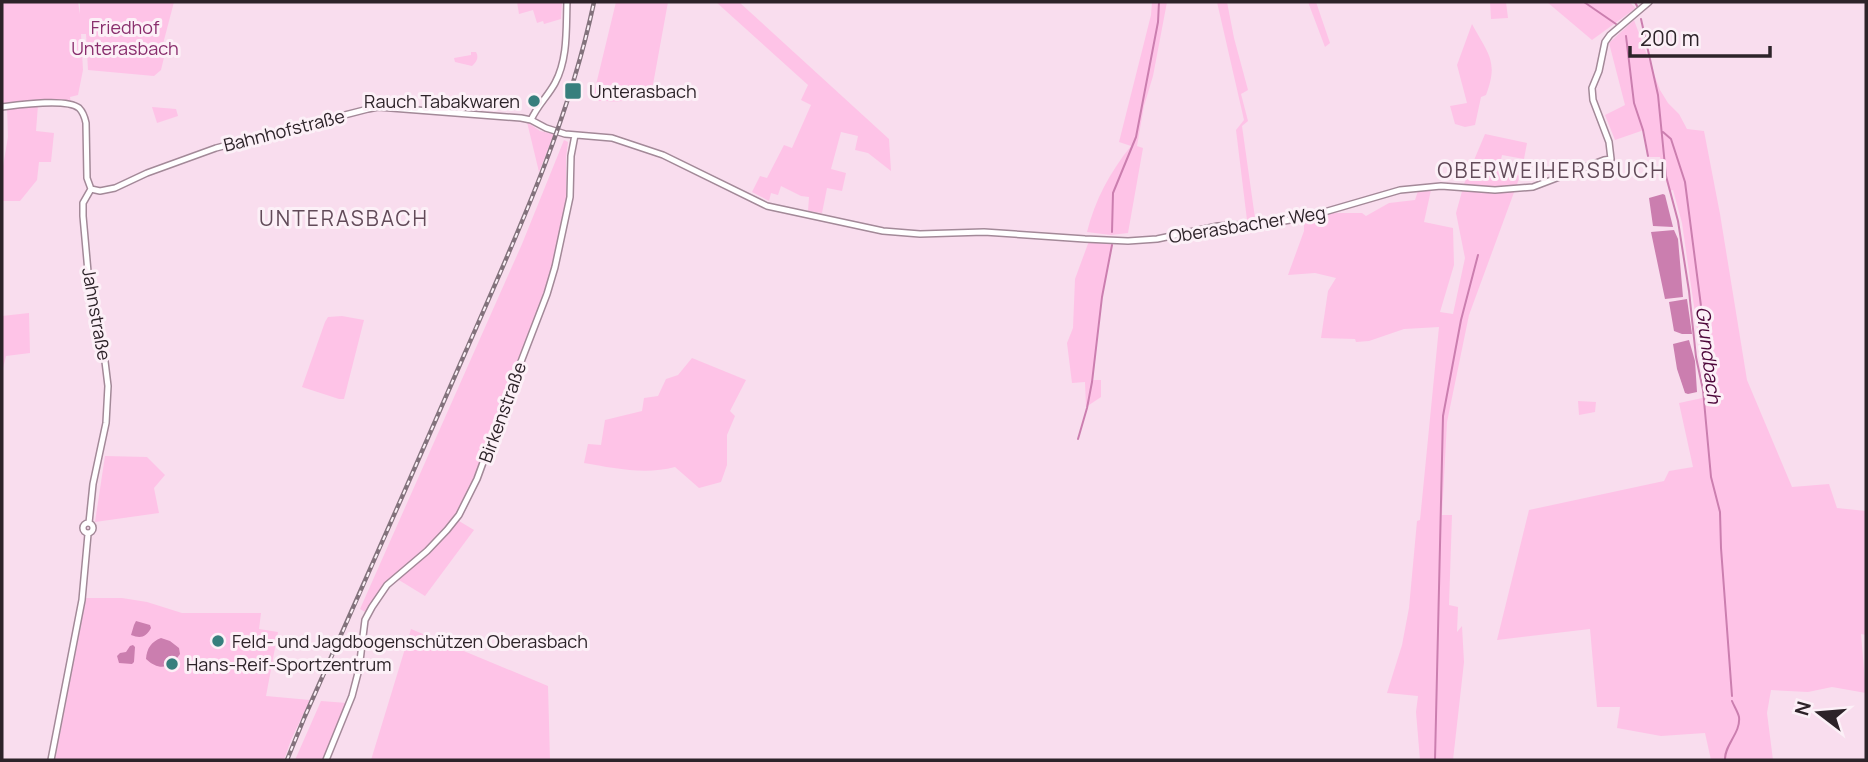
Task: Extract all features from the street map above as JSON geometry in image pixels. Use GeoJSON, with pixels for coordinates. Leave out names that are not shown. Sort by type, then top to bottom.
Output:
{"type":"FeatureCollection","features":[{"type":"Feature","properties":{"kind":"street"},"geometry":{"type":"LineString","coordinates":[[531,120],[559,75],[565,54],[567,2]]}},
{"type":"Feature","properties":{"kind":"street","name":"Oberasbacher Weg"},"geometry":{"type":"LineString","coordinates":[[575,135],[600,135],[663,155],[767,206],[876,229],[920,234],[984,232],[1096,239],[1157,239],[1218,226],[1273,223],[1307,217],[1401,190],[1441,186],[1495,190],[1533,187],[1611,159],[1609,142],[1593,100],[1592,88],[1599,71],[1605,42],[1649,2]]}},
{"type":"Feature","properties":{"kind":"street","name":"Jahnstraße"},"geometry":{"type":"LineString","coordinates":[[2,107],[58,103],[73,105],[84,115],[90,189],[83,203],[83,216],[89,283],[106,363],[108,405],[103,443],[93,484],[89,523],[83,527],[88,534],[82,600],[51,760]]}},
{"type":"Feature","properties":{"kind":"street","name":"Bahnhofstraße"},"geometry":{"type":"LineString","coordinates":[[90,189],[100,191],[115,188],[147,173],[216,148],[378,107],[500,115],[531,120],[546,128],[575,135]]}},
{"type":"Feature","properties":{"kind":"street","name":"Birkenstraße"},"geometry":{"type":"LineString","coordinates":[[326,760],[352,696],[359,669],[365,620],[387,585],[442,536],[459,515],[477,479],[547,294],[570,197],[571,156],[575,135]]}},
{"type":"Feature","properties":{"kind":"green space","name":"Friedhof Unterasbach"},"geometry":{"type":"Polygon","coordinates":[[[2,2],[78,2],[80,14],[80,2],[174,2],[163,44],[166,49],[161,70],[154,76],[88,70],[86,34],[81,34],[83,70],[78,95],[70,97],[71,104],[38,105],[36,131],[54,133],[51,162],[39,162],[37,180],[20,201],[2,201],[2,172],[8,137],[7,107],[2,107],[2,2]]]}},
{"type":"Feature","properties":{"kind":"green space"},"geometry":{"type":"Polygon","coordinates":[[[517,2],[562,2],[561,19],[544,24],[543,21],[537,23],[533,10],[519,14],[517,2]]]}},
{"type":"Feature","properties":{"kind":"green space"},"geometry":{"type":"Polygon","coordinates":[[[616,2],[668,2],[652,90],[627,100],[599,101],[594,93],[616,2]]]}},
{"type":"Feature","properties":{"kind":"green space"},"geometry":{"type":"Polygon","coordinates":[[[716,2],[739,2],[889,139],[891,171],[868,153],[855,150],[858,136],[841,132],[831,169],[846,173],[842,191],[827,188],[822,213],[808,211],[809,197],[781,186],[778,195],[771,193],[769,201],[752,192],[760,176],[767,178],[784,145],[792,148],[811,105],[801,100],[808,85],[716,2]]]}},
{"type":"Feature","properties":{"kind":"green space"},"geometry":{"type":"Polygon","coordinates":[[[1152,2],[1167,2],[1137,146],[1143,148],[1128,233],[1111,235],[1087,232],[1104,187],[1131,146],[1119,142],[1152,2]]]}},
{"type":"Feature","properties":{"kind":"green space"},"geometry":{"type":"Polygon","coordinates":[[[1217,2],[1227,2],[1248,90],[1241,94],[1248,121],[1242,126],[1255,218],[1247,220],[1236,130],[1244,120],[1217,2]]]}},
{"type":"Feature","properties":{"kind":"green space"},"geometry":{"type":"Polygon","coordinates":[[[1308,2],[1316,2],[1330,43],[1325,47],[1308,2]]]}},
{"type":"Feature","properties":{"kind":"green space"},"geometry":{"type":"Polygon","coordinates":[[[1490,2],[1506,2],[1508,18],[1491,19],[1490,2]]]}},
{"type":"Feature","properties":{"kind":"green space"},"geometry":{"type":"Polygon","coordinates":[[[1547,2],[1629,2],[1636,8],[1592,40],[1547,2]]]}},
{"type":"Feature","properties":{"kind":"green space"},"geometry":{"type":"Polygon","coordinates":[[[1634,20],[1660,90],[1668,103],[1679,114],[1687,129],[1704,131],[1747,380],[1792,487],[1829,484],[1837,508],[1866,511],[1866,635],[1861,634],[1866,693],[1832,687],[1808,692],[1771,690],[1767,713],[1773,760],[1711,760],[1705,733],[1661,736],[1617,728],[1620,707],[1597,707],[1590,629],[1497,640],[1529,510],[1664,481],[1669,471],[1693,467],[1679,403],[1707,397],[1682,223],[1673,190],[1669,191],[1660,157],[1649,157],[1644,130],[1615,140],[1605,115],[1625,105],[1609,43],[1634,20]]]}},
{"type":"Feature","properties":{"kind":"green space"},"geometry":{"type":"Polygon","coordinates":[[[1472,24],[1490,58],[1492,74],[1486,95],[1481,97],[1475,125],[1465,127],[1455,124],[1450,106],[1467,103],[1457,65],[1472,24]]]}},
{"type":"Feature","properties":{"kind":"green space"},"geometry":{"type":"Polygon","coordinates":[[[471,52],[476,52],[477,56],[472,66],[455,62],[454,58],[471,55],[471,52]]]}},
{"type":"Feature","properties":{"kind":"green space"},"geometry":{"type":"Polygon","coordinates":[[[152,107],[176,109],[178,116],[157,123],[152,107]]]}},
{"type":"Feature","properties":{"kind":"green space"},"geometry":{"type":"Polygon","coordinates":[[[527,122],[540,131],[554,134],[539,172],[527,122]]]}},
{"type":"Feature","properties":{"kind":"green space"},"geometry":{"type":"Polygon","coordinates":[[[1485,134],[1527,143],[1524,159],[1502,155],[1499,169],[1520,176],[1469,315],[1447,422],[1442,515],[1452,515],[1449,605],[1458,607],[1457,632],[1462,626],[1464,662],[1453,760],[1420,760],[1416,712],[1418,696],[1387,693],[1402,645],[1409,608],[1439,327],[1404,329],[1369,341],[1321,338],[1328,291],[1336,278],[1315,273],[1288,275],[1304,231],[1304,222],[1332,213],[1362,213],[1366,216],[1389,203],[1415,200],[1418,191],[1431,190],[1424,222],[1453,228],[1454,265],[1440,312],[1453,314],[1465,258],[1456,213],[1464,184],[1485,134]]]}},
{"type":"Feature","properties":{"kind":"green space"},"geometry":{"type":"Polygon","coordinates":[[[564,140],[568,142],[566,207],[553,278],[483,459],[454,518],[474,530],[425,596],[394,577],[385,583],[365,612],[360,609],[522,244],[564,140]]]}},
{"type":"Feature","properties":{"kind":"green space"},"geometry":{"type":"Polygon","coordinates":[[[1089,241],[1113,243],[1102,294],[1093,380],[1101,380],[1101,397],[1086,407],[1085,382],[1072,383],[1067,343],[1073,328],[1075,279],[1089,241]]]}},
{"type":"Feature","properties":{"kind":"green space"},"geometry":{"type":"Polygon","coordinates":[[[29,313],[30,353],[6,356],[2,372],[2,316],[29,313]]]}},
{"type":"Feature","properties":{"kind":"green space"},"geometry":{"type":"Polygon","coordinates":[[[342,316],[364,320],[344,399],[339,399],[302,387],[325,322],[328,317],[342,316]]]}},
{"type":"Feature","properties":{"kind":"green space"},"geometry":{"type":"Polygon","coordinates":[[[692,358],[746,380],[730,411],[735,416],[727,435],[727,465],[721,482],[699,488],[675,467],[641,471],[584,463],[588,444],[601,445],[605,420],[642,411],[644,398],[658,396],[666,379],[678,375],[692,358]]]}},
{"type":"Feature","properties":{"kind":"green space"},"geometry":{"type":"Polygon","coordinates":[[[1578,401],[1596,402],[1595,412],[1579,415],[1578,401]]]}},
{"type":"Feature","properties":{"kind":"green space"},"geometry":{"type":"Polygon","coordinates":[[[105,456],[147,457],[165,475],[154,488],[159,513],[95,522],[105,456]]]}},
{"type":"Feature","properties":{"kind":"green space","name":"Hans-Reif-Sportzentrum"},"geometry":{"type":"Polygon","coordinates":[[[86,598],[122,598],[147,602],[182,613],[261,613],[259,629],[278,632],[266,696],[310,700],[284,760],[55,760],[86,598]]]}},
{"type":"Feature","properties":{"kind":"green space"},"geometry":{"type":"Polygon","coordinates":[[[411,629],[548,686],[550,760],[371,760],[411,629]]]}},
{"type":"Feature","properties":{"kind":"green space"},"geometry":{"type":"Polygon","coordinates":[[[321,701],[347,703],[323,760],[295,760],[321,701]]]}},
{"type":"Feature","properties":{"kind":"shaded area"},"geometry":{"type":"Polygon","coordinates":[[[1663,194],[1673,227],[1653,226],[1649,198],[1663,194]]]}},
{"type":"Feature","properties":{"kind":"shaded area"},"geometry":{"type":"Polygon","coordinates":[[[1674,230],[1678,239],[1683,297],[1665,299],[1651,232],[1674,230]]]}},
{"type":"Feature","properties":{"kind":"shaded area"},"geometry":{"type":"Polygon","coordinates":[[[1687,299],[1692,334],[1682,334],[1674,331],[1669,302],[1687,299]]]}},
{"type":"Feature","properties":{"kind":"shaded area"},"geometry":{"type":"Polygon","coordinates":[[[1689,340],[1695,361],[1697,392],[1688,394],[1685,393],[1677,369],[1673,344],[1689,340]]]}},
{"type":"Feature","properties":{"kind":"shaded area"},"geometry":{"type":"Polygon","coordinates":[[[136,621],[150,625],[151,628],[145,635],[131,635],[136,621]]]}},
{"type":"Feature","properties":{"kind":"shaded area"},"geometry":{"type":"Polygon","coordinates":[[[161,638],[179,648],[180,654],[164,667],[146,659],[150,646],[161,638]]]}},
{"type":"Feature","properties":{"kind":"shaded area"},"geometry":{"type":"Polygon","coordinates":[[[133,645],[134,662],[119,663],[117,656],[133,645]]]}},
{"type":"Feature","properties":{"kind":"waterway"},"geometry":{"type":"LineString","coordinates":[[1112,232],[1113,193],[1136,137],[1158,22],[1159,2]]}},
{"type":"Feature","properties":{"kind":"waterway"},"geometry":{"type":"LineString","coordinates":[[1584,2],[1616,24]]}},
{"type":"Feature","properties":{"kind":"waterway","name":"Grundbach"},"geometry":{"type":"LineString","coordinates":[[1635,2],[1637,6]]}},
{"type":"Feature","properties":{"kind":"waterway","name":"Grundbach"},"geometry":{"type":"LineString","coordinates":[[1641,19],[1658,95],[1666,176],[1678,221],[1703,390],[1711,477],[1720,512],[1732,696]]}},
{"type":"Feature","properties":{"kind":"waterway"},"geometry":{"type":"LineString","coordinates":[[1626,36],[1634,103],[1648,156]]}},
{"type":"Feature","properties":{"kind":"waterway"},"geometry":{"type":"LineString","coordinates":[[1663,132],[1671,139],[1685,182],[1705,337]]}},
{"type":"Feature","properties":{"kind":"waterway"},"geometry":{"type":"LineString","coordinates":[[1078,439],[1092,382],[1102,297],[1112,245]]}},
{"type":"Feature","properties":{"kind":"waterway"},"geometry":{"type":"LineString","coordinates":[[1435,760],[1443,416],[1461,320],[1478,255]]}},
{"type":"Feature","properties":{"kind":"waterway","name":"Grundbach"},"geometry":{"type":"LineString","coordinates":[[1725,760],[1739,723],[1732,701]]}},
{"type":"Feature","properties":{"kind":"railway"},"geometry":{"type":"LineString","coordinates":[[287,760],[521,224],[570,93],[594,2]]}},
{"type":"Feature","properties":{"kind":"place","name":"Unterasbach"},"geometry":{"type":"Point","coordinates":[573,91]}},
{"type":"Feature","properties":{"kind":"place","name":"Rauch Tabakwaren"},"geometry":{"type":"Point","coordinates":[534,101]}},
{"type":"Feature","properties":{"kind":"place","name":"Feld- und Jagdbogenschützen Oberasbach"},"geometry":{"type":"Point","coordinates":[218,641]}},
{"type":"Feature","properties":{"kind":"place","name":"Hans-Reif-Sportzentrum"},"geometry":{"type":"Point","coordinates":[172,664]}},
{"type":"Feature","properties":{"kind":"district","name":"OBERWEIHERSBUCH"},"geometry":{"type":"Point","coordinates":[1552,170]}},
{"type":"Feature","properties":{"kind":"district","name":"UNTERASBACH"},"geometry":{"type":"Point","coordinates":[344,218]}}]}
